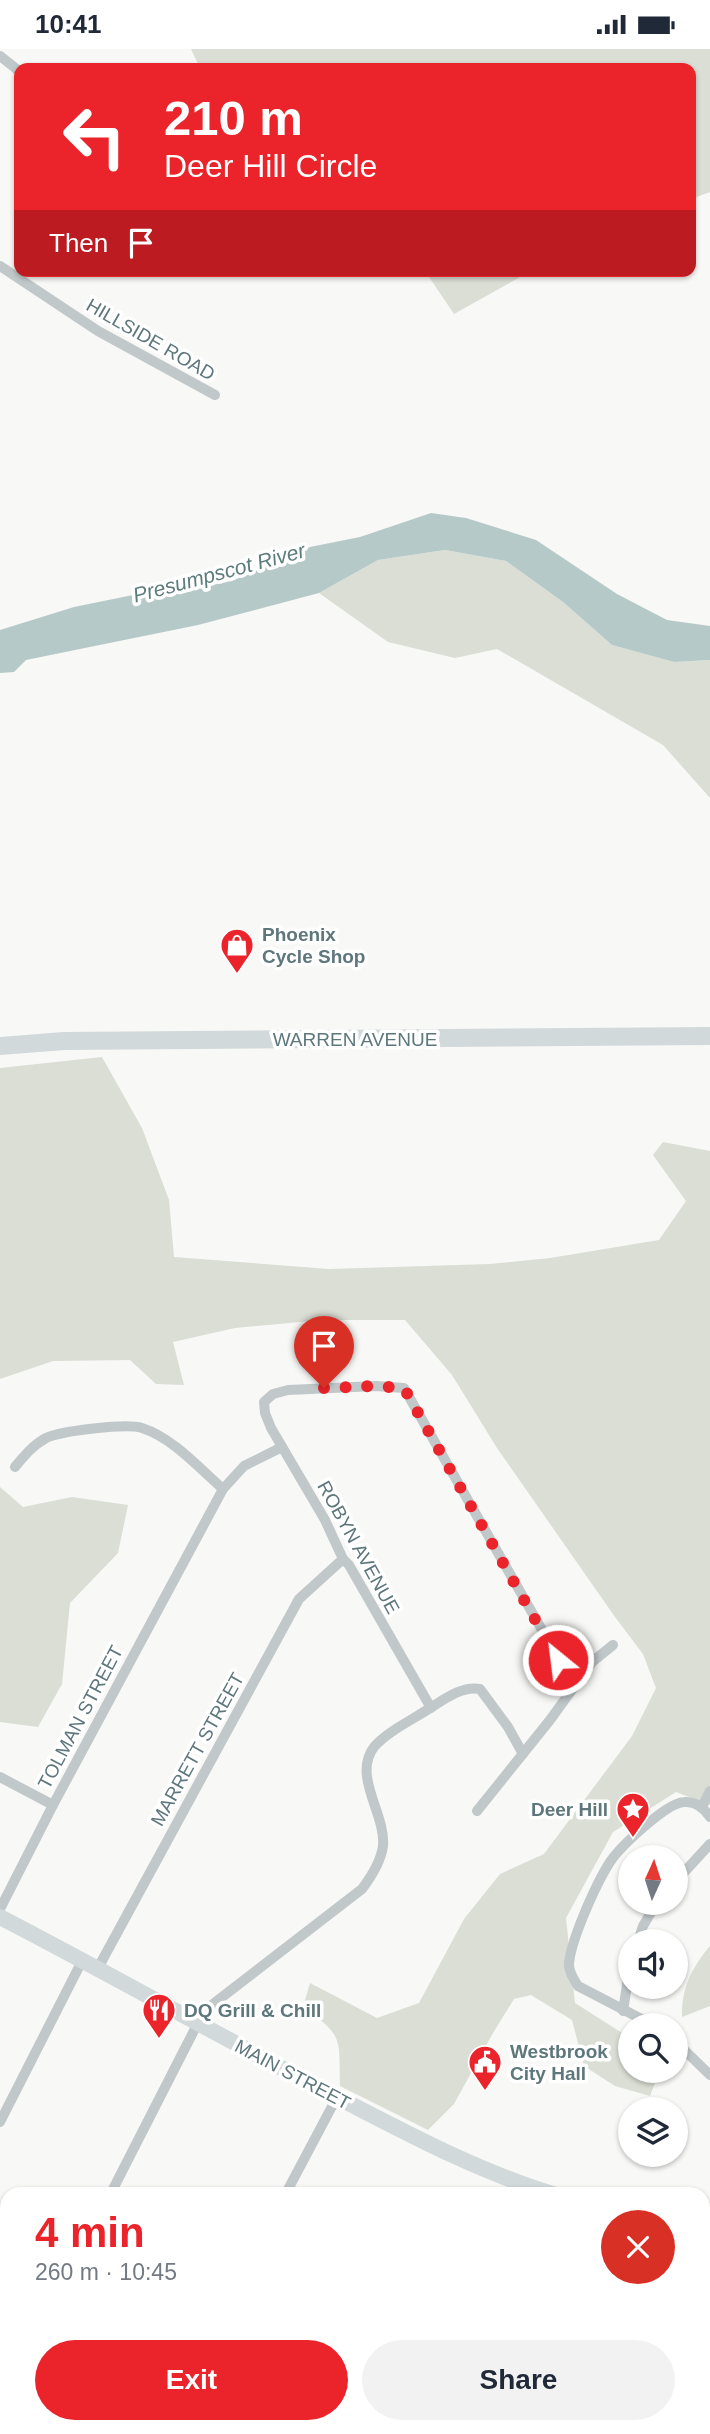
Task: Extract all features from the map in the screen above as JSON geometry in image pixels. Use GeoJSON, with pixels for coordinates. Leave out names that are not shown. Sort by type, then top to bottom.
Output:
{"type":"FeatureCollection","features":[{"type":"Feature","properties":{"kind":"main road","name":"WARREN AVENUE"},"geometry":{"type":"LineString","coordinates":[[0,1046],[64,1041],[710,1037]]}},
{"type":"Feature","properties":{"kind":"main road","name":"MAIN STREET"},"geometry":{"type":"LineString","coordinates":[[0,1917],[83,1959],[198,2025],[428,2144],[535,2187]]}},
{"type":"Feature","properties":{"kind":"street"},"geometry":{"type":"LineString","coordinates":[[0,56],[14,67]]}},
{"type":"Feature","properties":{"kind":"street","name":"HILLSIDE ROAD"},"geometry":{"type":"LineString","coordinates":[[16,277],[97,331],[215,395]]}},
{"type":"Feature","properties":{"kind":"street","name":"ROBYN AVENUE"},"geometry":{"type":"LineString","coordinates":[[431,1708],[349,1565],[343,1559],[325,1520],[282,1447],[265,1413],[264,1402],[273,1394],[288,1390],[376,1386],[404,1388],[574,1686]]}},
{"type":"Feature","properties":{"kind":"street"},"geometry":{"type":"LineString","coordinates":[[15,1467],[26,1453],[48,1437],[103,1427],[141,1427],[173,1445],[223,1489]]}},
{"type":"Feature","properties":{"kind":"street","name":"TOLMAN STREET"},"geometry":{"type":"LineString","coordinates":[[0,1909],[52,1805],[223,1489],[244,1466],[282,1447]]}},
{"type":"Feature","properties":{"kind":"street","name":"MARRETT STREET"},"geometry":{"type":"LineString","coordinates":[[98,1968],[299,1599],[343,1559]]}},
{"type":"Feature","properties":{"kind":"street"},"geometry":{"type":"LineString","coordinates":[[477,1811],[592,1662],[613,1645]]}},
{"type":"Feature","properties":{"kind":"street"},"geometry":{"type":"LineString","coordinates":[[114,2187],[204,2011],[362,1889],[368,1881],[380,1857],[383,1835],[366,1767],[369,1755],[376,1745],[431,1708],[472,1687],[480,1689],[509,1727],[523,1754]]}},
{"type":"Feature","properties":{"kind":"street"},"geometry":{"type":"LineString","coordinates":[[0,1777],[52,1805]]}},
{"type":"Feature","properties":{"kind":"street"},"geometry":{"type":"LineString","coordinates":[[702,1807],[710,1791]]}},
{"type":"Feature","properties":{"kind":"street"},"geometry":{"type":"LineString","coordinates":[[627,2013],[586,1991],[572,1978],[569,1967],[571,1955],[590,1901],[611,1861],[638,1832],[676,1804],[685,1802],[702,1807],[710,1817]]}},
{"type":"Feature","properties":{"kind":"street"},"geometry":{"type":"LineString","coordinates":[[688,1868],[710,1844]]}},
{"type":"Feature","properties":{"kind":"street"},"geometry":{"type":"LineString","coordinates":[[0,2120],[83,1959]]}},
{"type":"Feature","properties":{"kind":"street"},"geometry":{"type":"LineString","coordinates":[[623,2011],[625,1999]]}},
{"type":"Feature","properties":{"kind":"street"},"geometry":{"type":"LineString","coordinates":[[688,2054],[710,2075]]}},
{"type":"Feature","properties":{"kind":"street"},"geometry":{"type":"LineString","coordinates":[[289,2187],[337,2097]]}},
{"type":"Feature","properties":{"kind":"shaded area"},"geometry":{"type":"Polygon","coordinates":[[[191,49],[710,49],[710,192],[696,197],[696,63],[198,63],[191,49]]]}},
{"type":"Feature","properties":{"kind":"shaded area"},"geometry":{"type":"Polygon","coordinates":[[[429,277],[520,277],[454,314],[429,277]]]}},
{"type":"Feature","properties":{"kind":"shaded area"},"geometry":{"type":"Polygon","coordinates":[[[431,513],[466,518],[536,540],[617,594],[667,620],[710,626],[710,660],[674,662],[612,645],[563,602],[506,561],[445,550],[378,560],[319,593],[198,625],[26,660],[14,672],[0,673],[0,630],[74,607],[138,594],[193,589],[232,581],[310,547],[360,537],[431,513]]]}},
{"type":"Feature","properties":{"kind":"shaded area"},"geometry":{"type":"Polygon","coordinates":[[[445,550],[506,561],[563,602],[612,645],[674,662],[710,660],[710,798],[663,745],[497,649],[455,658],[388,642],[319,593],[378,560],[445,550]]]}},
{"type":"Feature","properties":{"kind":"shaded area"},"geometry":{"type":"Polygon","coordinates":[[[102,1057],[142,1128],[169,1200],[174,1257],[329,1269],[490,1264],[550,1258],[659,1240],[686,1201],[653,1155],[663,1142],[710,1151],[710,1805],[676,1792],[613,1832],[566,1918],[575,2003],[618,2030],[618,2083],[655,2083],[650,2096],[615,2086],[584,2066],[572,2020],[531,1995],[514,1999],[454,2104],[428,2130],[340,2086],[340,2057],[336,2039],[326,2025],[303,2007],[310,1983],[377,2018],[419,2003],[464,1919],[500,1874],[544,1854],[632,1736],[656,1688],[643,1654],[497,1448],[452,1375],[405,1320],[322,1320],[235,1328],[173,1342],[184,1385],[156,1384],[130,1360],[53,1361],[0,1379],[0,1068],[102,1057]]]}},
{"type":"Feature","properties":{"kind":"shaded area"},"geometry":{"type":"Polygon","coordinates":[[[0,1487],[23,1507],[72,1497],[128,1505],[118,1553],[70,1603],[62,1684],[38,1727],[0,1722],[0,1487]]]}},
{"type":"Feature","properties":{"kind":"shaded area"},"geometry":{"type":"Polygon","coordinates":[[[710,1946],[710,2006],[688,2015],[682,2013],[683,1999],[688,1999],[688,1982],[710,1946]]]}},
{"type":"Feature","properties":{"kind":"place","name":"Phoenix Cycle Shop"},"geometry":{"type":"Point","coordinates":[237,975]}},
{"type":"Feature","properties":{"kind":"place","name":"Deer Hill"},"geometry":{"type":"Point","coordinates":[633,1839]}},
{"type":"Feature","properties":{"kind":"place","name":"DQ Grill & Chill"},"geometry":{"type":"Point","coordinates":[159,2040]}},
{"type":"Feature","properties":{"kind":"place","name":"Westbrook City Hall"},"geometry":{"type":"Point","coordinates":[485,2092]}},
{"type":"Feature","properties":{"kind":"route"},"geometry":{"type":"LineString","coordinates":[[324,1388],[404,1388],[558,1660]]}},
{"type":"Feature","properties":{"kind":"water label","name":"Presumpscot River"},"geometry":{"type":"Point","coordinates":[219,573]}}]}
